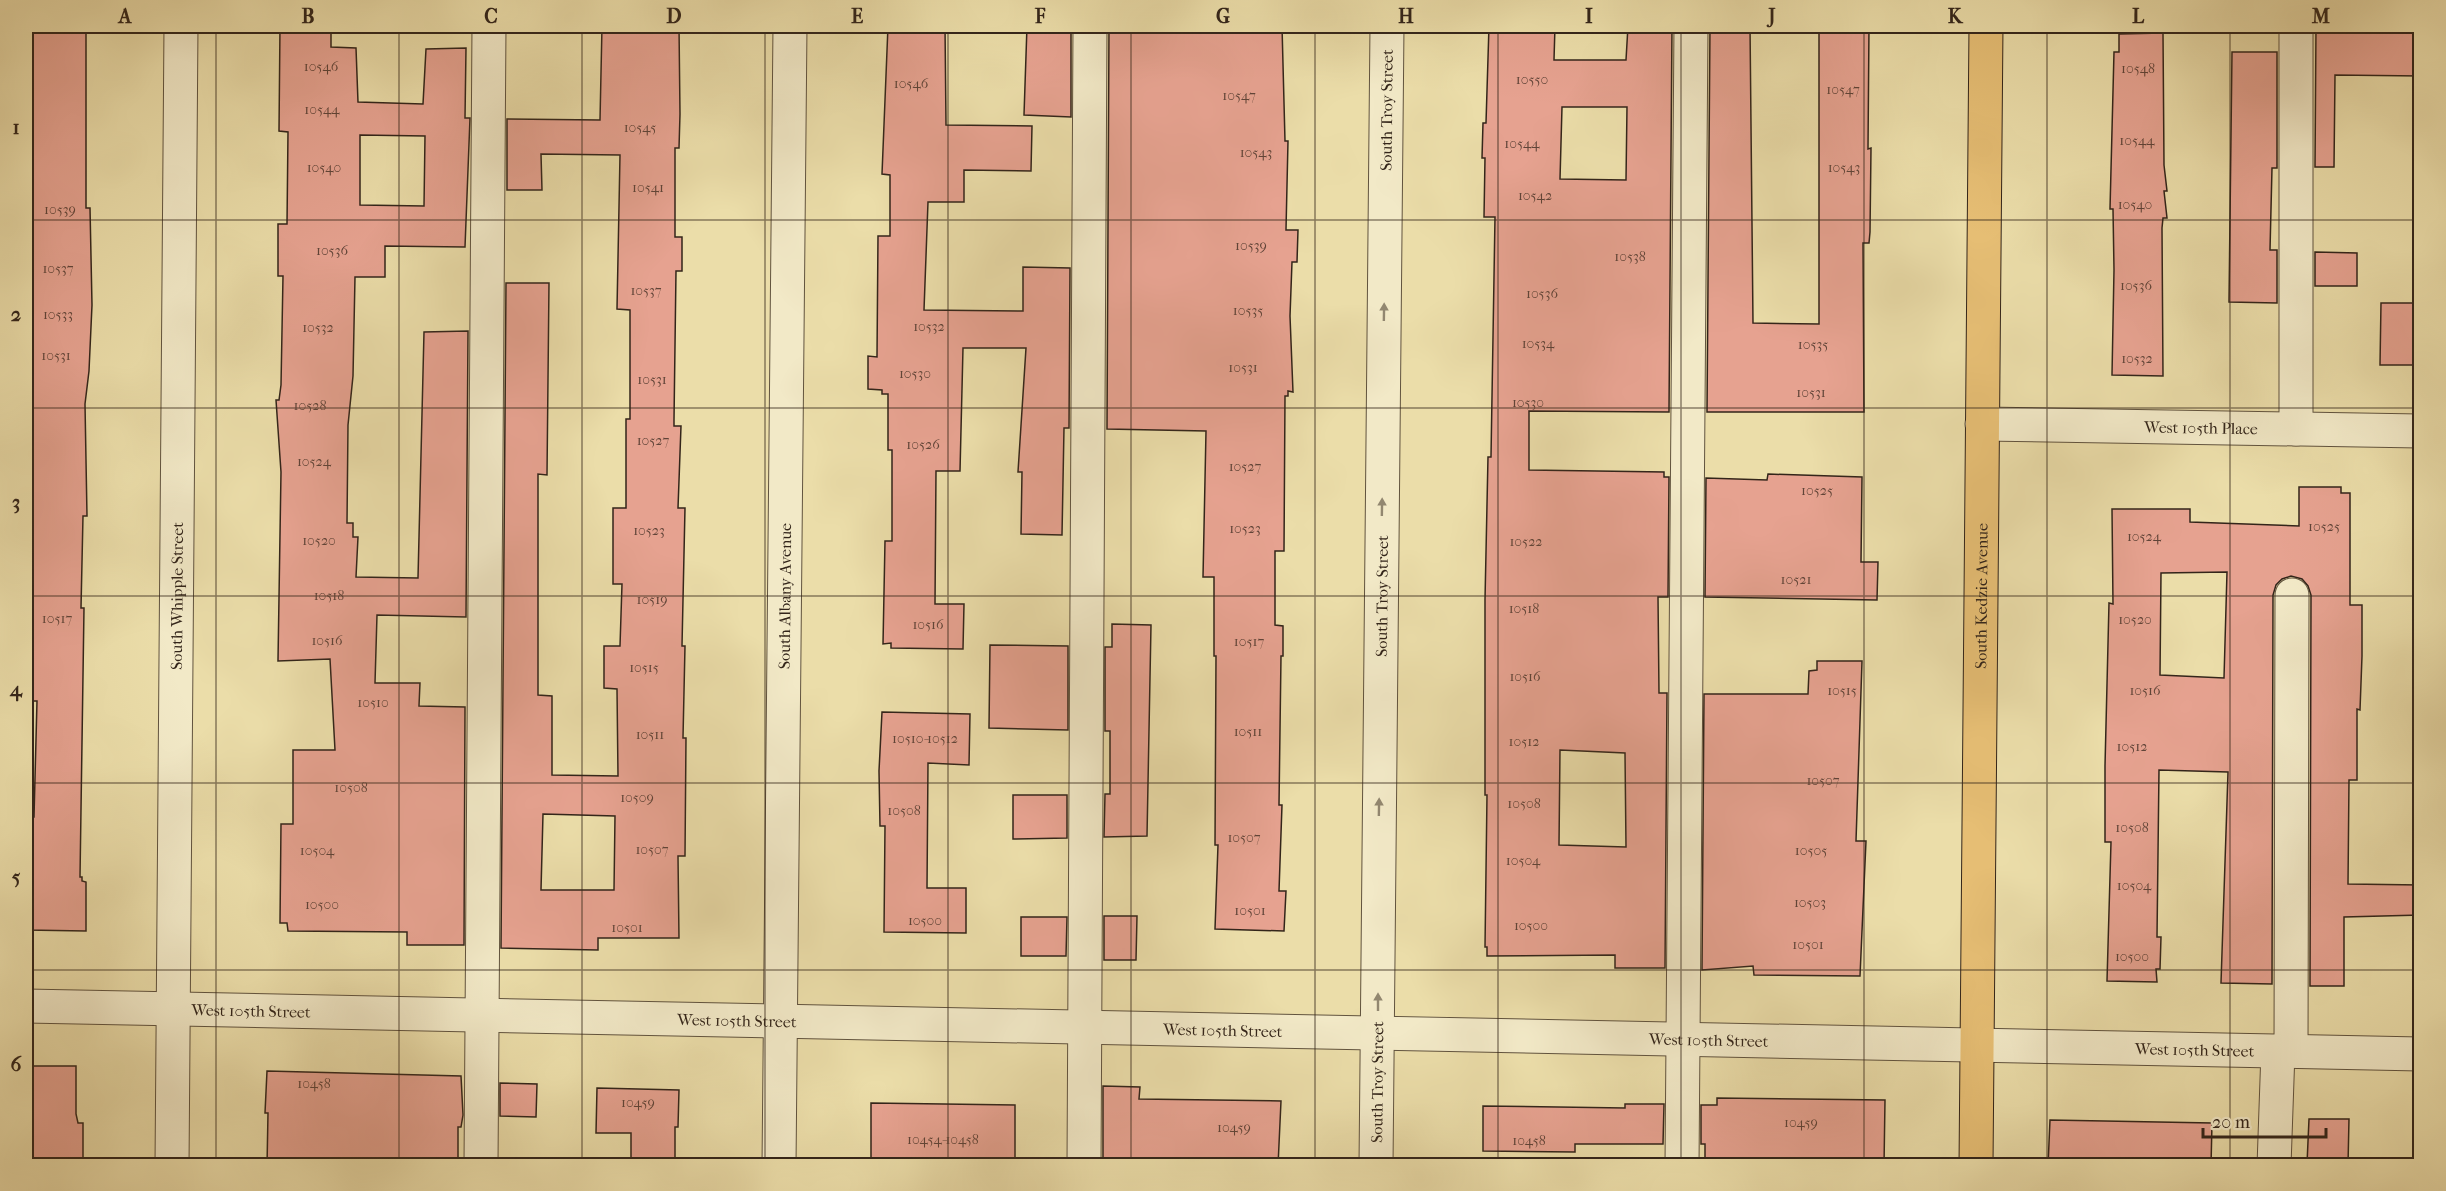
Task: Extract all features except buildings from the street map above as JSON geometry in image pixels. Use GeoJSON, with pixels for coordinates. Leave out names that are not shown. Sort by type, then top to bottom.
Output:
{"type":"FeatureCollection","features":[{"type":"Feature","properties":{"kind":"main road","name":"South Kedzie Avenue"},"geometry":{"type":"LineString","coordinates":[[1976,1166],[1986,26]]}},
{"type":"Feature","properties":{"kind":"street","name":"South Whipple Street"},"geometry":{"type":"LineString","coordinates":[[172,1166],[181,26]]}},
{"type":"Feature","properties":{"kind":"street"},"geometry":{"type":"LineString","coordinates":[[481,1166],[489,26]]}},
{"type":"Feature","properties":{"kind":"street","name":"South Albany Avenue"},"geometry":{"type":"LineString","coordinates":[[779,1166],[790,26]]}},
{"type":"Feature","properties":{"kind":"street"},"geometry":{"type":"LineString","coordinates":[[1084,1166],[1090,26]]}},
{"type":"Feature","properties":{"kind":"street","name":"South Troy Street"},"geometry":{"type":"LineString","coordinates":[[1376,1166],[1387,26]]}},
{"type":"Feature","properties":{"kind":"street"},"geometry":{"type":"LineString","coordinates":[[1683,1166],[1692,26]]}},
{"type":"Feature","properties":{"kind":"street"},"geometry":{"type":"LineString","coordinates":[[2295,429],[2296,26]]}},
{"type":"Feature","properties":{"kind":"street","name":"West 105th Place"},"geometry":{"type":"LineString","coordinates":[[1982,424],[2421,431]]}},
{"type":"Feature","properties":{"kind":"street"},"geometry":{"type":"LineString","coordinates":[[2274,1166],[2285,1051],[2292,596]]}},
{"type":"Feature","properties":{"kind":"street","name":"West 105th Street"},"geometry":{"type":"LineString","coordinates":[[26,1006],[2421,1054]]}}]}
